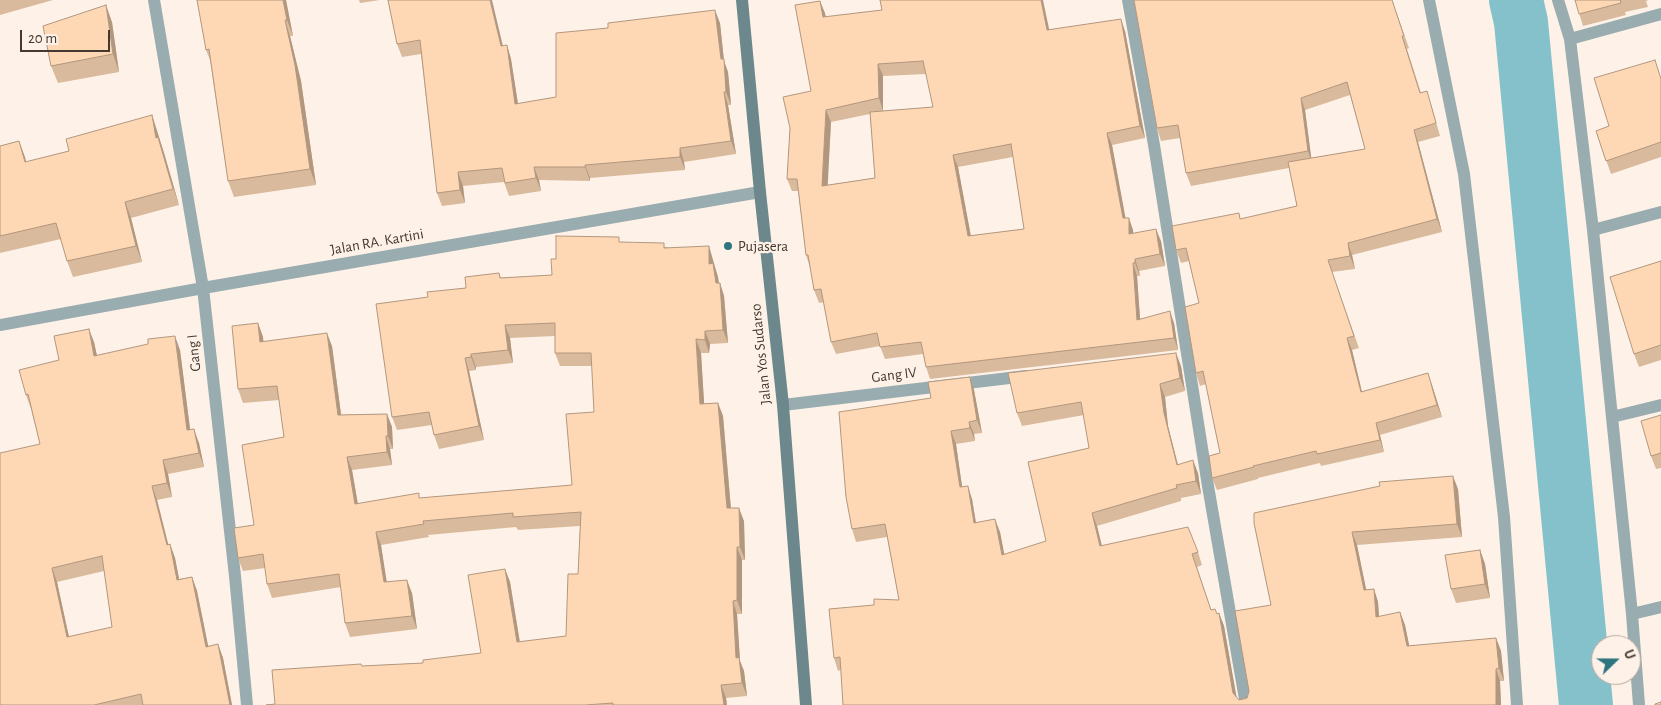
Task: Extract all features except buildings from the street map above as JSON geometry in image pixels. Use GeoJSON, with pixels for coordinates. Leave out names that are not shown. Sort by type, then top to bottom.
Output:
{"type":"FeatureCollection","features":[{"type":"Feature","properties":{"kind":"main road","name":"Jalan Yos Sudarso"},"geometry":{"type":"LineString","coordinates":[[742,0],[783,405],[806,705]]}},
{"type":"Feature","properties":{"kind":"street","name":"Gang I"},"geometry":{"type":"LineString","coordinates":[[154,0],[203,288],[235,576],[247,705]]}},
{"type":"Feature","properties":{"kind":"street"},"geometry":{"type":"LineString","coordinates":[[1128,0],[1155,155],[1183,358],[1208,486],[1246,705]]}},
{"type":"Feature","properties":{"kind":"street"},"geometry":{"type":"LineString","coordinates":[[1429,0],[1464,174],[1504,518],[1517,705]]}},
{"type":"Feature","properties":{"kind":"street"},"geometry":{"type":"LineString","coordinates":[[1558,0],[1570,39],[1593,230],[1632,614],[1638,705]]}},
{"type":"Feature","properties":{"kind":"street"},"geometry":{"type":"LineString","coordinates":[[1570,39],[1661,14]]}},
{"type":"Feature","properties":{"kind":"street","name":"Jalan RA. Kartini"},"geometry":{"type":"LineString","coordinates":[[0,325],[760,192]]}},
{"type":"Feature","properties":{"kind":"street"},"geometry":{"type":"LineString","coordinates":[[1593,230],[1661,212]]}},
{"type":"Feature","properties":{"kind":"street","name":"Gang IV"},"geometry":{"type":"LineString","coordinates":[[783,405],[1040,374]]}},
{"type":"Feature","properties":{"kind":"street"},"geometry":{"type":"LineString","coordinates":[[1612,417],[1661,404]]}},
{"type":"Feature","properties":{"kind":"street"},"geometry":{"type":"LineString","coordinates":[[1632,614],[1661,607]]}},
{"type":"Feature","properties":{"kind":"waterway"},"geometry":{"type":"LineString","coordinates":[[1516,0],[1521,22],[1586,705]]}},
{"type":"Feature","properties":{"kind":"place","name":"Pujasera"},"geometry":{"type":"Point","coordinates":[728,246]}}]}
